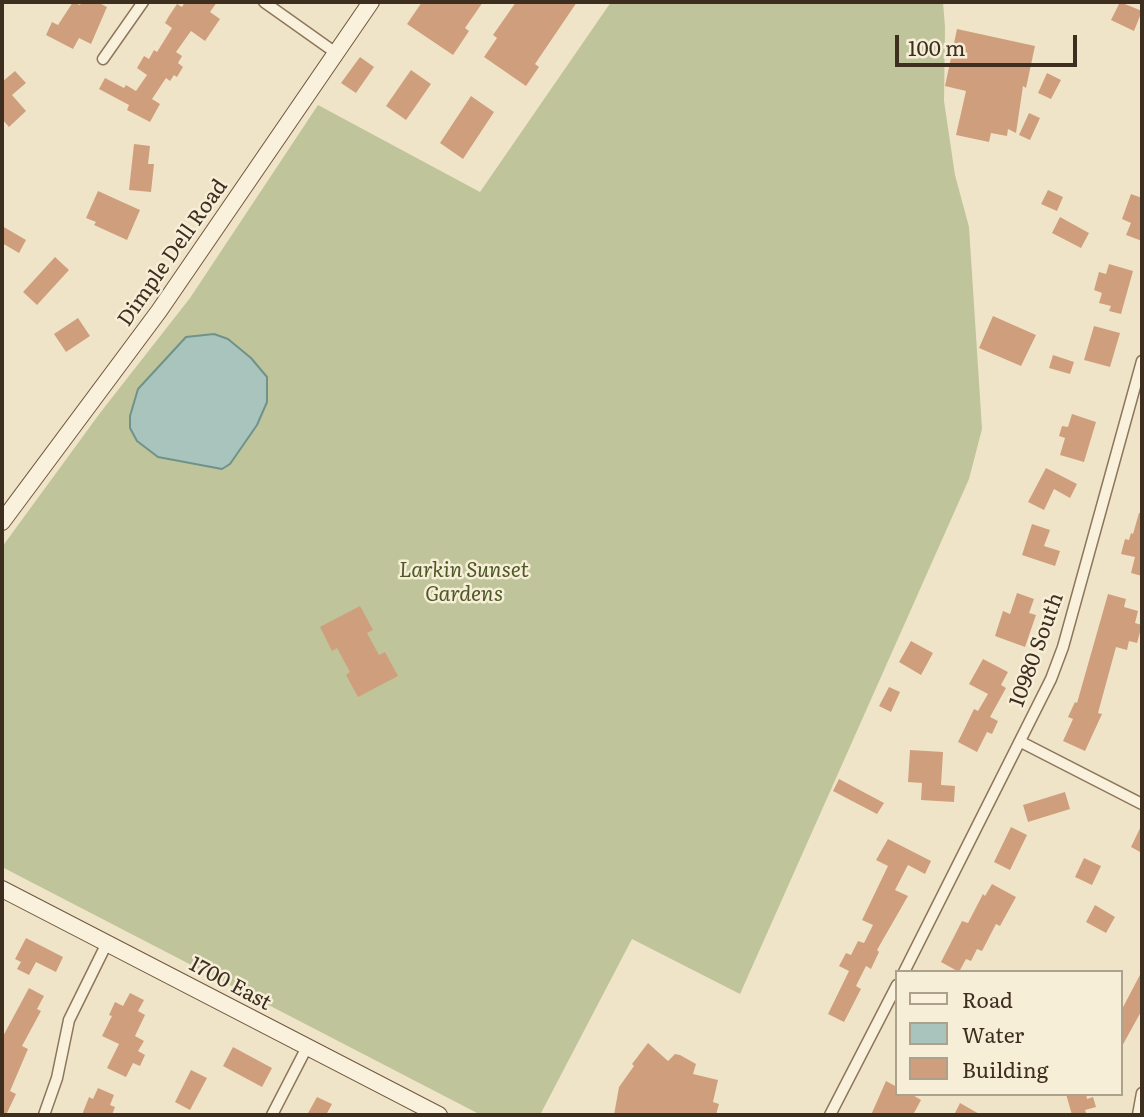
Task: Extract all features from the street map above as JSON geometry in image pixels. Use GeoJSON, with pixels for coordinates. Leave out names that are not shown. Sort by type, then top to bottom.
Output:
{"type":"FeatureCollection","features":[{"type":"Feature","properties":{"kind":"street"},"geometry":{"type":"LineString","coordinates":[[103,59],[143,2]]}},
{"type":"Feature","properties":{"kind":"street"},"geometry":{"type":"LineString","coordinates":[[264,2],[336,53]]}},
{"type":"Feature","properties":{"kind":"street","name":"Dimple Dell Road"},"geometry":{"type":"LineString","coordinates":[[2,522],[159,311],[371,2]]}},
{"type":"Feature","properties":{"kind":"street","name":"10980 South"},"geometry":{"type":"LineString","coordinates":[[905,970],[1040,705],[1063,647],[1142,362]]}},
{"type":"Feature","properties":{"kind":"street"},"geometry":{"type":"LineString","coordinates":[[1021,742],[1142,804]]}},
{"type":"Feature","properties":{"kind":"street","name":"1700 East"},"geometry":{"type":"LineString","coordinates":[[2,889],[439,1115]]}},
{"type":"Feature","properties":{"kind":"street"},"geometry":{"type":"LineString","coordinates":[[44,1115],[57,1078],[69,1020],[107,943]]}},
{"type":"Feature","properties":{"kind":"street"},"geometry":{"type":"LineString","coordinates":[[830,1115],[895,989]]}},
{"type":"Feature","properties":{"kind":"street"},"geometry":{"type":"LineString","coordinates":[[272,1115],[307,1047]]}},
{"type":"Feature","properties":{"kind":"street"},"geometry":{"type":"LineString","coordinates":[[1138,1115],[1142,1093]]}},
{"type":"Feature","properties":{"kind":"green space","name":"Larkin Sunset Gardens"},"geometry":{"type":"Polygon","coordinates":[[[611,2],[943,2],[944,101],[955,175],[969,227],[982,429],[969,479],[740,994],[632,939],[540,1115],[481,1115],[2,867],[2,547],[100,413],[190,298],[318,105],[480,192],[611,2]]]}},
{"type":"Feature","properties":{"kind":"water"},"geometry":{"type":"Polygon","coordinates":[[[214,334],[228,339],[251,358],[267,377],[267,402],[257,425],[230,464],[222,469],[158,457],[137,441],[130,428],[130,416],[138,389],[186,337],[214,334]]]}},
{"type":"Feature","properties":{"kind":"building"},"geometry":{"type":"Polygon","coordinates":[[[73,2],[80,5],[82,2],[97,2],[107,7],[91,44],[79,38],[73,49],[46,35],[52,22],[58,25],[73,2]]]}},
{"type":"Feature","properties":{"kind":"building"},"geometry":{"type":"Polygon","coordinates":[[[185,2],[217,2],[210,12],[220,19],[205,41],[191,31],[176,52],[182,56],[178,63],[183,67],[177,77],[174,75],[170,81],[166,78],[152,99],[160,104],[150,122],[127,110],[129,105],[99,89],[105,78],[136,91],[147,75],[137,68],[144,56],[149,59],[154,50],[157,52],[172,28],[165,23],[177,4],[182,7],[185,2]]]}},
{"type":"Feature","properties":{"kind":"building"},"geometry":{"type":"Polygon","coordinates":[[[422,2],[483,2],[465,28],[469,31],[453,55],[407,24],[422,2]]]}},
{"type":"Feature","properties":{"kind":"building"},"geometry":{"type":"Polygon","coordinates":[[[516,2],[577,2],[535,64],[539,67],[526,86],[484,57],[497,38],[493,35],[516,2]]]}},
{"type":"Feature","properties":{"kind":"building"},"geometry":{"type":"Polygon","coordinates":[[[1120,2],[1142,11],[1134,31],[1111,20],[1120,2]]]}},
{"type":"Feature","properties":{"kind":"building"},"geometry":{"type":"Polygon","coordinates":[[[957,29],[1035,46],[1026,88],[1023,86],[1016,133],[1008,129],[1007,136],[991,133],[989,142],[956,135],[966,91],[945,86],[957,29]]]}},
{"type":"Feature","properties":{"kind":"building"},"geometry":{"type":"Polygon","coordinates":[[[360,57],[374,67],[356,93],[341,83],[360,57]]]}},
{"type":"Feature","properties":{"kind":"building"},"geometry":{"type":"Polygon","coordinates":[[[411,70],[431,84],[406,120],[386,106],[411,70]]]}},
{"type":"Feature","properties":{"kind":"building"},"geometry":{"type":"Polygon","coordinates":[[[15,71],[26,83],[12,95],[26,111],[9,127],[2,119],[2,82],[15,71]]]}},
{"type":"Feature","properties":{"kind":"building"},"geometry":{"type":"Polygon","coordinates":[[[1047,73],[1061,80],[1051,99],[1038,93],[1047,73]]]}},
{"type":"Feature","properties":{"kind":"building"},"geometry":{"type":"Polygon","coordinates":[[[471,96],[494,112],[463,159],[440,143],[471,96]]]}},
{"type":"Feature","properties":{"kind":"building"},"geometry":{"type":"Polygon","coordinates":[[[1029,113],[1040,118],[1030,140],[1019,135],[1029,113]]]}},
{"type":"Feature","properties":{"kind":"building"},"geometry":{"type":"Polygon","coordinates":[[[134,144],[150,146],[148,164],[154,164],[151,192],[129,190],[134,144]]]}},
{"type":"Feature","properties":{"kind":"building"},"geometry":{"type":"Polygon","coordinates":[[[1048,190],[1063,197],[1057,211],[1041,204],[1048,190]]]}},
{"type":"Feature","properties":{"kind":"building"},"geometry":{"type":"Polygon","coordinates":[[[98,191],[140,210],[127,240],[94,225],[96,222],[86,218],[98,191]]]}},
{"type":"Feature","properties":{"kind":"building"},"geometry":{"type":"Polygon","coordinates":[[[1131,194],[1142,198],[1142,241],[1126,235],[1131,223],[1122,219],[1131,194]]]}},
{"type":"Feature","properties":{"kind":"building"},"geometry":{"type":"Polygon","coordinates":[[[1060,217],[1089,233],[1081,248],[1052,233],[1060,217]]]}},
{"type":"Feature","properties":{"kind":"building"},"geometry":{"type":"Polygon","coordinates":[[[2,226],[26,240],[19,253],[2,243],[2,226]]]}},
{"type":"Feature","properties":{"kind":"building"},"geometry":{"type":"Polygon","coordinates":[[[55,257],[69,270],[37,305],[23,292],[55,257]]]}},
{"type":"Feature","properties":{"kind":"building"},"geometry":{"type":"Polygon","coordinates":[[[1109,264],[1133,271],[1121,314],[1109,311],[1111,306],[1099,303],[1102,293],[1094,290],[1099,272],[1106,274],[1109,264]]]}},
{"type":"Feature","properties":{"kind":"building"},"geometry":{"type":"Polygon","coordinates":[[[993,316],[1036,335],[1021,366],[979,348],[993,316]]]}},
{"type":"Feature","properties":{"kind":"building"},"geometry":{"type":"Polygon","coordinates":[[[78,318],[90,336],[66,352],[54,334],[78,318]]]}},
{"type":"Feature","properties":{"kind":"building"},"geometry":{"type":"Polygon","coordinates":[[[1094,326],[1120,333],[1110,367],[1084,360],[1094,326]]]}},
{"type":"Feature","properties":{"kind":"building"},"geometry":{"type":"Polygon","coordinates":[[[1053,355],[1074,362],[1070,374],[1049,368],[1053,355]]]}},
{"type":"Feature","properties":{"kind":"building"},"geometry":{"type":"Polygon","coordinates":[[[1072,414],[1096,422],[1084,462],[1060,455],[1065,438],[1059,436],[1062,426],[1068,427],[1072,414]]]}},
{"type":"Feature","properties":{"kind":"building"},"geometry":{"type":"Polygon","coordinates":[[[1046,468],[1077,484],[1070,498],[1054,489],[1044,510],[1028,502],[1046,468]]]}},
{"type":"Feature","properties":{"kind":"building"},"geometry":{"type":"Polygon","coordinates":[[[1139,513],[1142,513],[1142,576],[1131,573],[1135,557],[1121,554],[1125,539],[1129,540],[1131,533],[1133,534],[1139,513]]]}},
{"type":"Feature","properties":{"kind":"building"},"geometry":{"type":"Polygon","coordinates":[[[1032,524],[1050,530],[1044,546],[1060,551],[1055,566],[1022,555],[1032,524]]]}},
{"type":"Feature","properties":{"kind":"building"},"geometry":{"type":"Polygon","coordinates":[[[1017,593],[1034,599],[1029,613],[1036,615],[1025,647],[995,636],[1003,611],[1010,614],[1017,593]]]}},
{"type":"Feature","properties":{"kind":"building"},"geometry":{"type":"Polygon","coordinates":[[[1108,594],[1126,599],[1124,607],[1138,611],[1135,623],[1142,625],[1137,643],[1129,641],[1127,650],[1116,647],[1098,713],[1102,714],[1085,751],[1063,741],[1073,719],[1068,717],[1075,702],[1077,703],[1108,594]]]}},
{"type":"Feature","properties":{"kind":"building"},"geometry":{"type":"Polygon","coordinates":[[[360,606],[373,630],[367,633],[379,655],[385,652],[398,676],[358,697],[346,675],[350,672],[337,648],[332,651],[320,627],[360,606]]]}},
{"type":"Feature","properties":{"kind":"building"},"geometry":{"type":"Polygon","coordinates":[[[911,641],[933,653],[921,675],[899,662],[911,641]]]}},
{"type":"Feature","properties":{"kind":"building"},"geometry":{"type":"Polygon","coordinates":[[[983,659],[1008,672],[1001,685],[1006,688],[990,717],[998,721],[992,734],[987,732],[977,752],[958,742],[974,709],[978,711],[988,694],[969,684],[983,659]]]}},
{"type":"Feature","properties":{"kind":"building"},"geometry":{"type":"Polygon","coordinates":[[[889,687],[900,692],[891,712],[879,706],[889,687]]]}},
{"type":"Feature","properties":{"kind":"building"},"geometry":{"type":"Polygon","coordinates":[[[910,750],[943,752],[941,785],[955,786],[954,802],[921,800],[922,783],[908,782],[910,750]]]}},
{"type":"Feature","properties":{"kind":"building"},"geometry":{"type":"Polygon","coordinates":[[[839,779],[884,803],[877,814],[833,791],[839,779]]]}},
{"type":"Feature","properties":{"kind":"building"},"geometry":{"type":"Polygon","coordinates":[[[1065,792],[1070,809],[1028,822],[1023,805],[1065,792]]]}},
{"type":"Feature","properties":{"kind":"building"},"geometry":{"type":"Polygon","coordinates":[[[1142,824],[1142,853],[1131,847],[1142,824]]]}},
{"type":"Feature","properties":{"kind":"building"},"geometry":{"type":"Polygon","coordinates":[[[1011,827],[1027,835],[1010,870],[994,862],[1011,827]]]}},
{"type":"Feature","properties":{"kind":"building"},"geometry":{"type":"Polygon","coordinates":[[[888,839],[931,861],[925,874],[908,865],[895,890],[908,896],[877,950],[879,952],[871,969],[866,966],[856,986],[861,989],[844,1022],[828,1014],[849,971],[839,966],[846,953],[851,955],[858,941],[864,943],[873,925],[862,920],[888,866],[876,860],[888,839]]]}},
{"type":"Feature","properties":{"kind":"building"},"geometry":{"type":"Polygon","coordinates":[[[1084,858],[1101,866],[1092,885],[1075,877],[1084,858]]]}},
{"type":"Feature","properties":{"kind":"building"},"geometry":{"type":"Polygon","coordinates":[[[992,884],[1016,897],[1000,926],[996,924],[982,951],[977,949],[971,961],[966,959],[960,970],[955,970],[941,962],[962,921],[968,923],[983,894],[985,896],[992,884]]]}},
{"type":"Feature","properties":{"kind":"building"},"geometry":{"type":"Polygon","coordinates":[[[1095,905],[1115,917],[1106,933],[1086,922],[1095,905]]]}},
{"type":"Feature","properties":{"kind":"building"},"geometry":{"type":"Polygon","coordinates":[[[26,938],[63,957],[56,972],[36,962],[29,975],[17,969],[21,962],[15,959],[26,938]]]}},
{"type":"Feature","properties":{"kind":"building"},"geometry":{"type":"Polygon","coordinates":[[[1142,971],[1142,1010],[1123,1044],[1123,1007],[1142,971]]]}},
{"type":"Feature","properties":{"kind":"building"},"geometry":{"type":"Polygon","coordinates":[[[29,988],[44,996],[37,1009],[41,1011],[22,1046],[28,1049],[10,1091],[16,1094],[6,1115],[2,1115],[2,1038],[29,988]]]}},
{"type":"Feature","properties":{"kind":"building"},"geometry":{"type":"Polygon","coordinates":[[[130,993],[144,1000],[138,1011],[145,1015],[135,1036],[144,1041],[138,1051],[145,1055],[140,1066],[133,1063],[126,1077],[107,1068],[119,1044],[102,1036],[112,1016],[109,1015],[115,1002],[123,1006],[130,993]]]}},
{"type":"Feature","properties":{"kind":"building"},"geometry":{"type":"Polygon","coordinates":[[[648,1043],[668,1061],[675,1054],[680,1055],[696,1064],[693,1074],[718,1080],[713,1102],[719,1104],[716,1115],[614,1115],[619,1087],[648,1043]]]}},
{"type":"Feature","properties":{"kind":"building"},"geometry":{"type":"Polygon","coordinates":[[[233,1047],[272,1068],[262,1087],[223,1066],[233,1047]]]}},
{"type":"Feature","properties":{"kind":"building"},"geometry":{"type":"Polygon","coordinates":[[[191,1070],[207,1078],[190,1110],[175,1102],[191,1070]]]}},
{"type":"Feature","properties":{"kind":"building"},"geometry":{"type":"Polygon","coordinates":[[[886,1081],[895,1086],[895,1096],[914,1096],[921,1100],[913,1115],[871,1115],[886,1081]]]}},
{"type":"Feature","properties":{"kind":"building"},"geometry":{"type":"Polygon","coordinates":[[[98,1088],[114,1095],[110,1105],[115,1107],[112,1115],[82,1115],[89,1097],[93,1099],[98,1088]]]}},
{"type":"Feature","properties":{"kind":"building"},"geometry":{"type":"Polygon","coordinates":[[[1067,1096],[1086,1096],[1087,1099],[1093,1097],[1096,1107],[1085,1110],[1087,1115],[1072,1115],[1067,1096]]]}},
{"type":"Feature","properties":{"kind":"building"},"geometry":{"type":"Polygon","coordinates":[[[317,1097],[332,1104],[326,1115],[307,1115],[317,1097]]]}},
{"type":"Feature","properties":{"kind":"building"},"geometry":{"type":"Polygon","coordinates":[[[960,1103],[981,1115],[954,1115],[960,1103]]]}}]}
